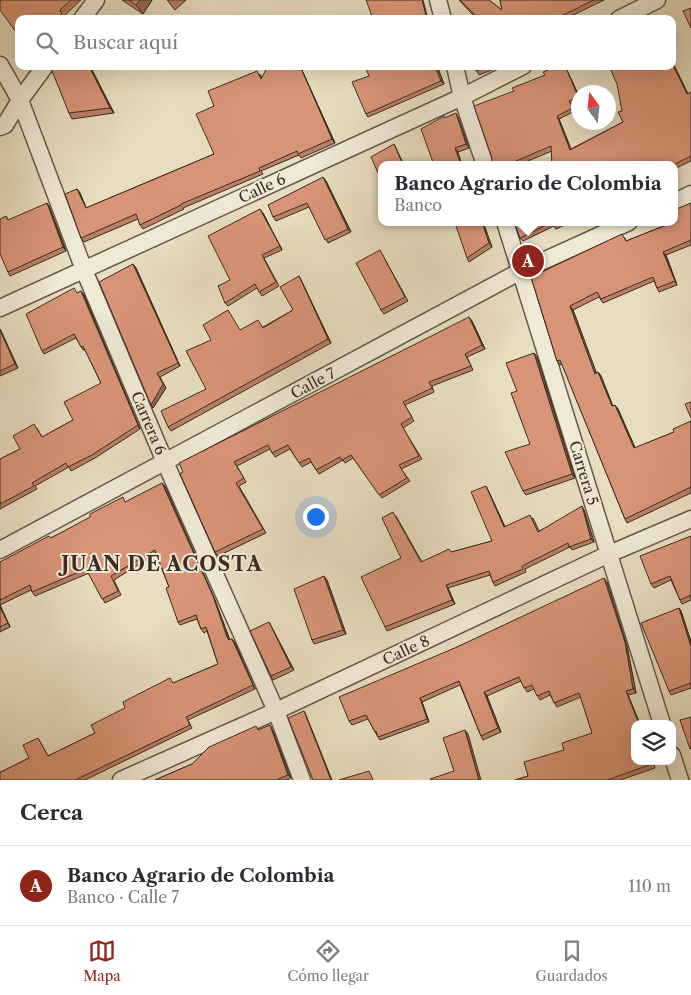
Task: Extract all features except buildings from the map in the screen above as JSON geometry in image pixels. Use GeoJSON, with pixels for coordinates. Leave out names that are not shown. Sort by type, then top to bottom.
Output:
{"type":"FeatureCollection","features":[{"type":"Feature","properties":{"kind":"street"},"geometry":{"type":"LineString","coordinates":[[85,15],[96,0]]}},
{"type":"Feature","properties":{"kind":"street"},"geometry":{"type":"LineString","coordinates":[[438,0],[442,15]]}},
{"type":"Feature","properties":{"kind":"street"},"geometry":{"type":"LineString","coordinates":[[627,15],[657,0]]}},
{"type":"Feature","properties":{"kind":"street","name":"Carrera 6"},"geometry":{"type":"LineString","coordinates":[[0,64],[20,100],[84,270],[165,462],[276,711],[302,780]]}},
{"type":"Feature","properties":{"kind":"street"},"geometry":{"type":"LineString","coordinates":[[0,127],[5,125],[20,100],[42,70]]}},
{"type":"Feature","properties":{"kind":"street"},"geometry":{"type":"LineString","coordinates":[[455,70],[484,161]]}},
{"type":"Feature","properties":{"kind":"street","name":"Calle 6"},"geometry":{"type":"LineString","coordinates":[[0,308],[515,70]]}},
{"type":"Feature","properties":{"kind":"street"},"geometry":{"type":"LineString","coordinates":[[678,200],[691,194]]}},
{"type":"Feature","properties":{"kind":"street","name":"Carrera 5"},"geometry":{"type":"LineString","coordinates":[[506,226],[661,720]]}},
{"type":"Feature","properties":{"kind":"street","name":"Calle 7"},"geometry":{"type":"LineString","coordinates":[[0,550],[521,271],[620,226]]}},
{"type":"Feature","properties":{"kind":"street","name":"Calle 8"},"geometry":{"type":"LineString","coordinates":[[121,780],[276,711],[610,554],[691,519]]}},
{"type":"Feature","properties":{"kind":"street"},"geometry":{"type":"LineString","coordinates":[[675,765],[680,780]]}},
{"type":"Feature","properties":{"kind":"place","name":"Banco Agrario de Colombia"},"geometry":{"type":"Point","coordinates":[528,261]}},
{"type":"Feature","properties":{"kind":"district","name":"JUAN DE ACOSTA"},"geometry":{"type":"Point","coordinates":[162,564]}}]}
